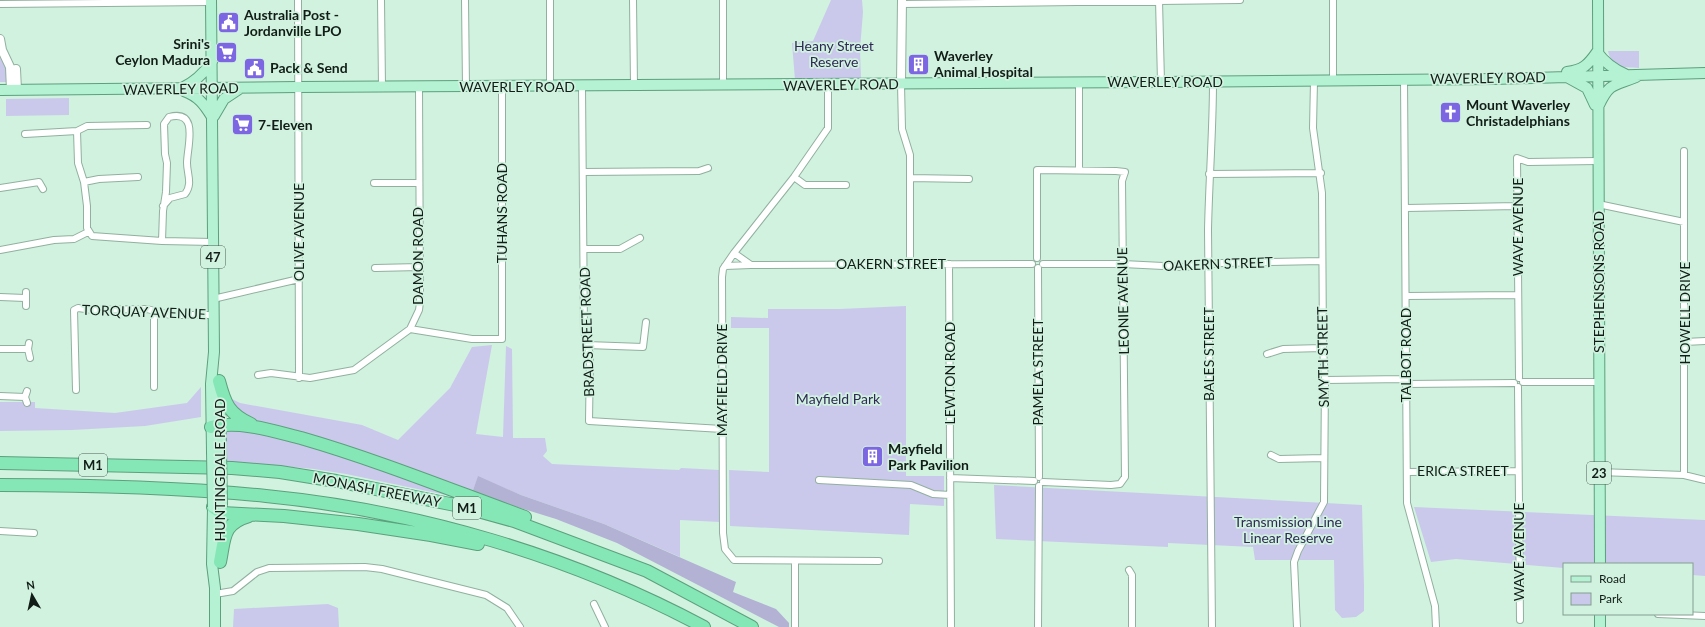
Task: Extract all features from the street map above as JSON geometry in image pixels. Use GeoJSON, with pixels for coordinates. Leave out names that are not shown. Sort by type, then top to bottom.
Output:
{"type":"FeatureCollection","features":[{"type":"Feature","properties":{"kind":"highway"},"geometry":{"type":"LineString","coordinates":[[219,381],[230,411],[261,428],[318,443],[376,462],[530,518],[576,536],[647,571]]}},
{"type":"Feature","properties":{"kind":"highway"},"geometry":{"type":"LineString","coordinates":[[216,426],[261,428]]}},
{"type":"Feature","properties":{"kind":"highway","name":"MONASH FREEWAY"},"geometry":{"type":"LineString","coordinates":[[0,463],[232,468],[280,472],[336,480],[460,506],[514,521],[647,571],[752,627]]}},
{"type":"Feature","properties":{"kind":"highway","name":"MONASH FREEWAY"},"geometry":{"type":"LineString","coordinates":[[0,485],[181,489],[266,496],[311,501],[412,519],[498,541],[560,563],[636,594],[704,627]]}},
{"type":"Feature","properties":{"kind":"highway"},"geometry":{"type":"LineString","coordinates":[[219,509],[316,519],[400,530],[466,541],[560,563]]}},
{"type":"Feature","properties":{"kind":"highway"},"geometry":{"type":"LineString","coordinates":[[220,562],[228,530],[231,524],[240,519],[256,514]]}},
{"type":"Feature","properties":{"kind":"main road","name":"STEPHENSONS ROAD"},"geometry":{"type":"LineString","coordinates":[[1598,0],[1597,109],[1600,563]]}},
{"type":"Feature","properties":{"kind":"main road","name":"HUNTINGDALE ROAD"},"geometry":{"type":"LineString","coordinates":[[211,1],[214,299],[214,352],[211,384],[216,426],[220,562],[215,591]]}},
{"type":"Feature","properties":{"kind":"main road"},"geometry":{"type":"LineString","coordinates":[[1552,76],[1578,71],[1592,60],[1597,52],[1603,61],[1614,69],[1626,74]]}},
{"type":"Feature","properties":{"kind":"main road"},"geometry":{"type":"LineString","coordinates":[[180,89],[196,80],[212,62]]}},
{"type":"Feature","properties":{"kind":"main road","name":"WAVERLEY ROAD"},"geometry":{"type":"LineString","coordinates":[[0,90],[1314,81],[1705,73]]}},
{"type":"Feature","properties":{"kind":"main road"},"geometry":{"type":"LineString","coordinates":[[1597,109],[1608,88],[1614,84],[1646,74]]}},
{"type":"Feature","properties":{"kind":"main road"},"geometry":{"type":"LineString","coordinates":[[1567,76],[1587,88],[1597,109]]}},
{"type":"Feature","properties":{"kind":"main road"},"geometry":{"type":"LineString","coordinates":[[180,89],[193,94],[201,100],[213,119],[224,99],[241,88]]}},
{"type":"Feature","properties":{"kind":"main road","name":"HUNTINGDALE ROAD"},"geometry":{"type":"LineString","coordinates":[[214,352],[219,381],[216,426]]}},
{"type":"Feature","properties":{"kind":"main road","name":"HUNTINGDALE ROAD"},"geometry":{"type":"LineString","coordinates":[[215,627],[215,591],[212,564],[219,509]]}},
{"type":"Feature","properties":{"kind":"main road"},"geometry":{"type":"LineString","coordinates":[[1600,615],[1600,627]]}},
{"type":"Feature","properties":{"kind":"street","name":"OLIVE AVENUE"},"geometry":{"type":"LineString","coordinates":[[298,0],[299,378]]}},
{"type":"Feature","properties":{"kind":"street"},"geometry":{"type":"LineString","coordinates":[[381,0],[382,87]]}},
{"type":"Feature","properties":{"kind":"street"},"geometry":{"type":"LineString","coordinates":[[465,0],[466,87]]}},
{"type":"Feature","properties":{"kind":"street"},"geometry":{"type":"LineString","coordinates":[[550,0],[550,87]]}},
{"type":"Feature","properties":{"kind":"street"},"geometry":{"type":"LineString","coordinates":[[633,0],[634,86]]}},
{"type":"Feature","properties":{"kind":"street"},"geometry":{"type":"LineString","coordinates":[[723,0],[723,86]]}},
{"type":"Feature","properties":{"kind":"street"},"geometry":{"type":"LineString","coordinates":[[1159,0],[1161,82]]}},
{"type":"Feature","properties":{"kind":"street"},"geometry":{"type":"LineString","coordinates":[[910,264],[910,155],[902,129],[902,2],[1240,0]]}},
{"type":"Feature","properties":{"kind":"street"},"geometry":{"type":"LineString","coordinates":[[1333,0],[1333,80]]}},
{"type":"Feature","properties":{"kind":"street"},"geometry":{"type":"LineString","coordinates":[[0,4],[211,1]]}},
{"type":"Feature","properties":{"kind":"street"},"geometry":{"type":"LineString","coordinates":[[1,43],[2,50],[10,67],[14,90]]}},
{"type":"Feature","properties":{"kind":"street","name":"TALBOT ROAD"},"geometry":{"type":"LineString","coordinates":[[1404,79],[1407,503],[1435,606],[1436,627]]}},
{"type":"Feature","properties":{"kind":"street","name":"SMYTH STREET"},"geometry":{"type":"LineString","coordinates":[[1297,627],[1294,562],[1298,551],[1324,502],[1325,380],[1323,348],[1320,174],[1313,128],[1314,81]]}},
{"type":"Feature","properties":{"kind":"street","name":"BALES STREET"},"geometry":{"type":"LineString","coordinates":[[1212,627],[1209,174],[1213,135],[1213,82]]}},
{"type":"Feature","properties":{"kind":"street"},"geometry":{"type":"LineString","coordinates":[[1037,258],[1037,170],[1079,170],[1078,83]]}},
{"type":"Feature","properties":{"kind":"street","name":"MAYFIELD DRIVE"},"geometry":{"type":"LineString","coordinates":[[828,85],[828,128],[794,177],[734,253],[725,266],[722,277],[723,533],[725,549],[734,560],[879,561]]}},
{"type":"Feature","properties":{"kind":"street","name":"BRADSTREET ROAD"},"geometry":{"type":"LineString","coordinates":[[582,86],[585,249],[584,331],[590,356],[589,421],[722,429]]}},
{"type":"Feature","properties":{"kind":"street","name":"DAMON ROAD"},"geometry":{"type":"LineString","coordinates":[[258,375],[271,373],[299,378],[310,378],[354,370],[410,329],[419,310],[419,87]]}},
{"type":"Feature","properties":{"kind":"street","name":"TUHANS ROAD"},"geometry":{"type":"LineString","coordinates":[[410,329],[472,339],[502,338],[502,87]]}},
{"type":"Feature","properties":{"kind":"street"},"geometry":{"type":"LineString","coordinates":[[162,241],[163,206],[166,192],[167,163],[165,154],[164,124],[169,117],[181,116],[185,119],[189,127],[190,146],[187,163],[189,186],[185,194],[173,196],[163,206]]}},
{"type":"Feature","properties":{"kind":"street"},"geometry":{"type":"LineString","coordinates":[[25,134],[77,132],[86,126],[148,124]]}},
{"type":"Feature","properties":{"kind":"street"},"geometry":{"type":"LineString","coordinates":[[77,132],[78,163],[84,182],[88,232],[92,236],[97,238],[213,242]]}},
{"type":"Feature","properties":{"kind":"street","name":"HOWELL DRIVE"},"geometry":{"type":"LineString","coordinates":[[1684,150],[1684,475]]}},
{"type":"Feature","properties":{"kind":"street","name":"WAVE AVENUE"},"geometry":{"type":"LineString","coordinates":[[1521,380],[1518,295],[1517,158],[1528,162],[1598,161]]}},
{"type":"Feature","properties":{"kind":"street"},"geometry":{"type":"LineString","coordinates":[[583,172],[699,171],[708,168]]}},
{"type":"Feature","properties":{"kind":"street","name":"LEONIE AVENUE"},"geometry":{"type":"LineString","coordinates":[[1041,484],[1111,485],[1120,484],[1124,477],[1122,181],[1125,172],[1079,170]]}},
{"type":"Feature","properties":{"kind":"street"},"geometry":{"type":"LineString","coordinates":[[1209,174],[1320,174]]}},
{"type":"Feature","properties":{"kind":"street"},"geometry":{"type":"LineString","coordinates":[[794,177],[805,185],[846,185]]}},
{"type":"Feature","properties":{"kind":"street"},"geometry":{"type":"LineString","coordinates":[[84,182],[100,179],[138,178]]}},
{"type":"Feature","properties":{"kind":"street"},"geometry":{"type":"LineString","coordinates":[[910,178],[969,179]]}},
{"type":"Feature","properties":{"kind":"street"},"geometry":{"type":"LineString","coordinates":[[0,188],[39,182],[43,189]]}},
{"type":"Feature","properties":{"kind":"street"},"geometry":{"type":"LineString","coordinates":[[374,184],[418,183]]}},
{"type":"Feature","properties":{"kind":"street"},"geometry":{"type":"LineString","coordinates":[[1598,204],[1684,222]]}},
{"type":"Feature","properties":{"kind":"street"},"geometry":{"type":"LineString","coordinates":[[1406,208],[1518,206]]}},
{"type":"Feature","properties":{"kind":"street"},"geometry":{"type":"LineString","coordinates":[[0,250],[54,240],[74,239],[88,232]]}},
{"type":"Feature","properties":{"kind":"street"},"geometry":{"type":"LineString","coordinates":[[585,249],[620,249],[640,238]]}},
{"type":"Feature","properties":{"kind":"street"},"geometry":{"type":"LineString","coordinates":[[734,253],[751,265]]}},
{"type":"Feature","properties":{"kind":"street"},"geometry":{"type":"LineString","coordinates":[[1037,258],[1041,259],[1040,266],[1034,267],[1032,264],[1033,260],[1037,258]]}},
{"type":"Feature","properties":{"kind":"street","name":"OAKERN STREET"},"geometry":{"type":"LineString","coordinates":[[1040,266],[1123,264],[1183,267],[1222,263],[1322,261]]}},
{"type":"Feature","properties":{"kind":"street","name":"LEWTON ROAD"},"geometry":{"type":"LineString","coordinates":[[949,264],[951,627]]}},
{"type":"Feature","properties":{"kind":"street","name":"OAKERN STREET"},"geometry":{"type":"LineString","coordinates":[[725,266],[1032,264]]}},
{"type":"Feature","properties":{"kind":"street","name":"PAMELA STREET"},"geometry":{"type":"LineString","coordinates":[[1036,479],[1040,266]]}},
{"type":"Feature","properties":{"kind":"street"},"geometry":{"type":"LineString","coordinates":[[375,268],[420,267]]}},
{"type":"Feature","properties":{"kind":"street"},"geometry":{"type":"LineString","coordinates":[[214,299],[299,279]]}},
{"type":"Feature","properties":{"kind":"street"},"geometry":{"type":"LineString","coordinates":[[0,297],[26,295],[26,306]]}},
{"type":"Feature","properties":{"kind":"street"},"geometry":{"type":"LineString","coordinates":[[1406,296],[1518,295]]}},
{"type":"Feature","properties":{"kind":"street","name":"TORQUAY AVENUE"},"geometry":{"type":"LineString","coordinates":[[76,390],[74,310],[78,308],[93,310],[147,309],[170,316],[214,315]]}},
{"type":"Feature","properties":{"kind":"street"},"geometry":{"type":"LineString","coordinates":[[154,311],[154,387]]}},
{"type":"Feature","properties":{"kind":"street"},"geometry":{"type":"LineString","coordinates":[[588,345],[643,347],[646,322]]}},
{"type":"Feature","properties":{"kind":"street"},"geometry":{"type":"LineString","coordinates":[[1685,342],[1705,341]]}},
{"type":"Feature","properties":{"kind":"street"},"geometry":{"type":"LineString","coordinates":[[0,349],[28,346],[30,358]]}},
{"type":"Feature","properties":{"kind":"street"},"geometry":{"type":"LineString","coordinates":[[1267,354],[1283,349],[1323,348]]}},
{"type":"Feature","properties":{"kind":"street"},"geometry":{"type":"LineString","coordinates":[[1325,380],[1522,386],[1521,380],[1599,382]]}},
{"type":"Feature","properties":{"kind":"street","name":"WAVE AVENUE"},"geometry":{"type":"LineString","coordinates":[[1516,385],[1520,620]]}},
{"type":"Feature","properties":{"kind":"street"},"geometry":{"type":"LineString","coordinates":[[0,396],[26,397]]}},
{"type":"Feature","properties":{"kind":"street"},"geometry":{"type":"LineString","coordinates":[[1272,455],[1279,458],[1324,458]]}},
{"type":"Feature","properties":{"kind":"street","name":"ERICA STREET"},"geometry":{"type":"LineString","coordinates":[[1407,472],[1518,471]]}},
{"type":"Feature","properties":{"kind":"street"},"geometry":{"type":"LineString","coordinates":[[1599,472],[1684,475],[1705,480]]}},
{"type":"Feature","properties":{"kind":"street"},"geometry":{"type":"LineString","coordinates":[[950,478],[1043,479],[1041,484],[1038,627]]}},
{"type":"Feature","properties":{"kind":"street"},"geometry":{"type":"LineString","coordinates":[[819,480],[911,484],[933,494],[950,495]]}},
{"type":"Feature","properties":{"kind":"street"},"geometry":{"type":"LineString","coordinates":[[0,531],[34,533]]}},
{"type":"Feature","properties":{"kind":"street"},"geometry":{"type":"LineString","coordinates":[[795,561],[795,627]]}},
{"type":"Feature","properties":{"kind":"street"},"geometry":{"type":"LineString","coordinates":[[215,591],[233,591],[257,572],[269,568],[374,568],[486,595],[507,608],[520,627]]}},
{"type":"Feature","properties":{"kind":"street"},"geometry":{"type":"LineString","coordinates":[[1129,570],[1132,575],[1132,627]]}},
{"type":"Feature","properties":{"kind":"street"},"geometry":{"type":"LineString","coordinates":[[594,604],[605,627]]}},
{"type":"Feature","properties":{"kind":"street"},"geometry":{"type":"LineString","coordinates":[[1682,615],[1705,616]]}},
{"type":"Feature","properties":{"kind":"green space","name":"Heany Street Reserve"},"geometry":{"type":"Polygon","coordinates":[[[831,0],[862,0],[863,12],[860,49],[861,79],[795,80],[792,43],[813,41],[831,0]]]}},
{"type":"Feature","properties":{"kind":"green space"},"geometry":{"type":"Polygon","coordinates":[[[1608,51],[1639,51],[1639,68],[1623,67],[1615,64],[1612,61],[1608,51]]]}},
{"type":"Feature","properties":{"kind":"green space"},"geometry":{"type":"Polygon","coordinates":[[[0,54],[5,59],[6,82],[0,82],[0,54]]]}},
{"type":"Feature","properties":{"kind":"green space"},"geometry":{"type":"Polygon","coordinates":[[[69,98],[69,115],[6,116],[6,99],[69,98]]]}},
{"type":"Feature","properties":{"kind":"green space","name":"Mayfield Park"},"geometry":{"type":"Polygon","coordinates":[[[906,306],[906,476],[944,476],[944,506],[910,504],[909,535],[730,526],[729,470],[769,472],[769,328],[731,328],[731,317],[768,318],[768,309],[840,309],[906,306]]]}},
{"type":"Feature","properties":{"kind":"green space"},"geometry":{"type":"Polygon","coordinates":[[[492,345],[476,434],[503,437],[506,346],[512,349],[513,438],[545,438],[547,451],[543,456],[552,464],[679,470],[681,468],[720,470],[720,522],[680,520],[680,557],[604,524],[521,495],[478,477],[472,493],[291,430],[241,417],[230,398],[240,403],[362,425],[398,440],[450,388],[472,347],[492,345]]]}},
{"type":"Feature","properties":{"kind":"green space"},"geometry":{"type":"Polygon","coordinates":[[[201,387],[201,417],[145,426],[72,430],[0,431],[0,402],[35,402],[35,408],[115,413],[187,403],[201,387]]]}},
{"type":"Feature","properties":{"kind":"green space"},"geometry":{"type":"Polygon","coordinates":[[[239,427],[344,454],[451,496],[346,474],[314,469],[226,461],[226,428],[239,427]]]}},
{"type":"Feature","properties":{"kind":"green space","name":"Transmission Line Linear Reserve"},"geometry":{"type":"Polygon","coordinates":[[[994,485],[1362,505],[1364,611],[1356,617],[1342,618],[1335,610],[1334,560],[1255,560],[1253,547],[1168,543],[1168,547],[996,539],[994,485]]]}},
{"type":"Feature","properties":{"kind":"green space"},"geometry":{"type":"Polygon","coordinates":[[[1414,507],[1705,520],[1705,576],[1693,575],[1693,563],[1563,563],[1563,568],[1456,559],[1431,562],[1414,507]]]}},
{"type":"Feature","properties":{"kind":"green space"},"geometry":{"type":"Polygon","coordinates":[[[328,604],[338,608],[339,627],[233,627],[234,609],[328,604]]]}},
{"type":"Feature","properties":{"kind":"shaded area"},"geometry":{"type":"Polygon","coordinates":[[[478,476],[521,495],[604,524],[736,582],[733,592],[776,609],[789,623],[789,627],[779,627],[617,543],[556,519],[472,493],[478,476]]]}},
{"type":"Feature","properties":{"kind":"place","name":"Australia Post - Jordanville LPO"},"geometry":{"type":"Point","coordinates":[229,23]}},
{"type":"Feature","properties":{"kind":"place","name":"Srini's Ceylon Madura"},"geometry":{"type":"Point","coordinates":[226,52]}},
{"type":"Feature","properties":{"kind":"place","name":"Waverley Animal Hospital"},"geometry":{"type":"Point","coordinates":[918,64]}},
{"type":"Feature","properties":{"kind":"place","name":"Pack & Send"},"geometry":{"type":"Point","coordinates":[254,68]}},
{"type":"Feature","properties":{"kind":"place","name":"Mount Waverley Christadelphians"},"geometry":{"type":"Point","coordinates":[1451,113]}},
{"type":"Feature","properties":{"kind":"place","name":"7-Eleven"},"geometry":{"type":"Point","coordinates":[242,125]}},
{"type":"Feature","properties":{"kind":"place","name":"Mayfield Park Pavilion"},"geometry":{"type":"Point","coordinates":[873,457]}}]}
